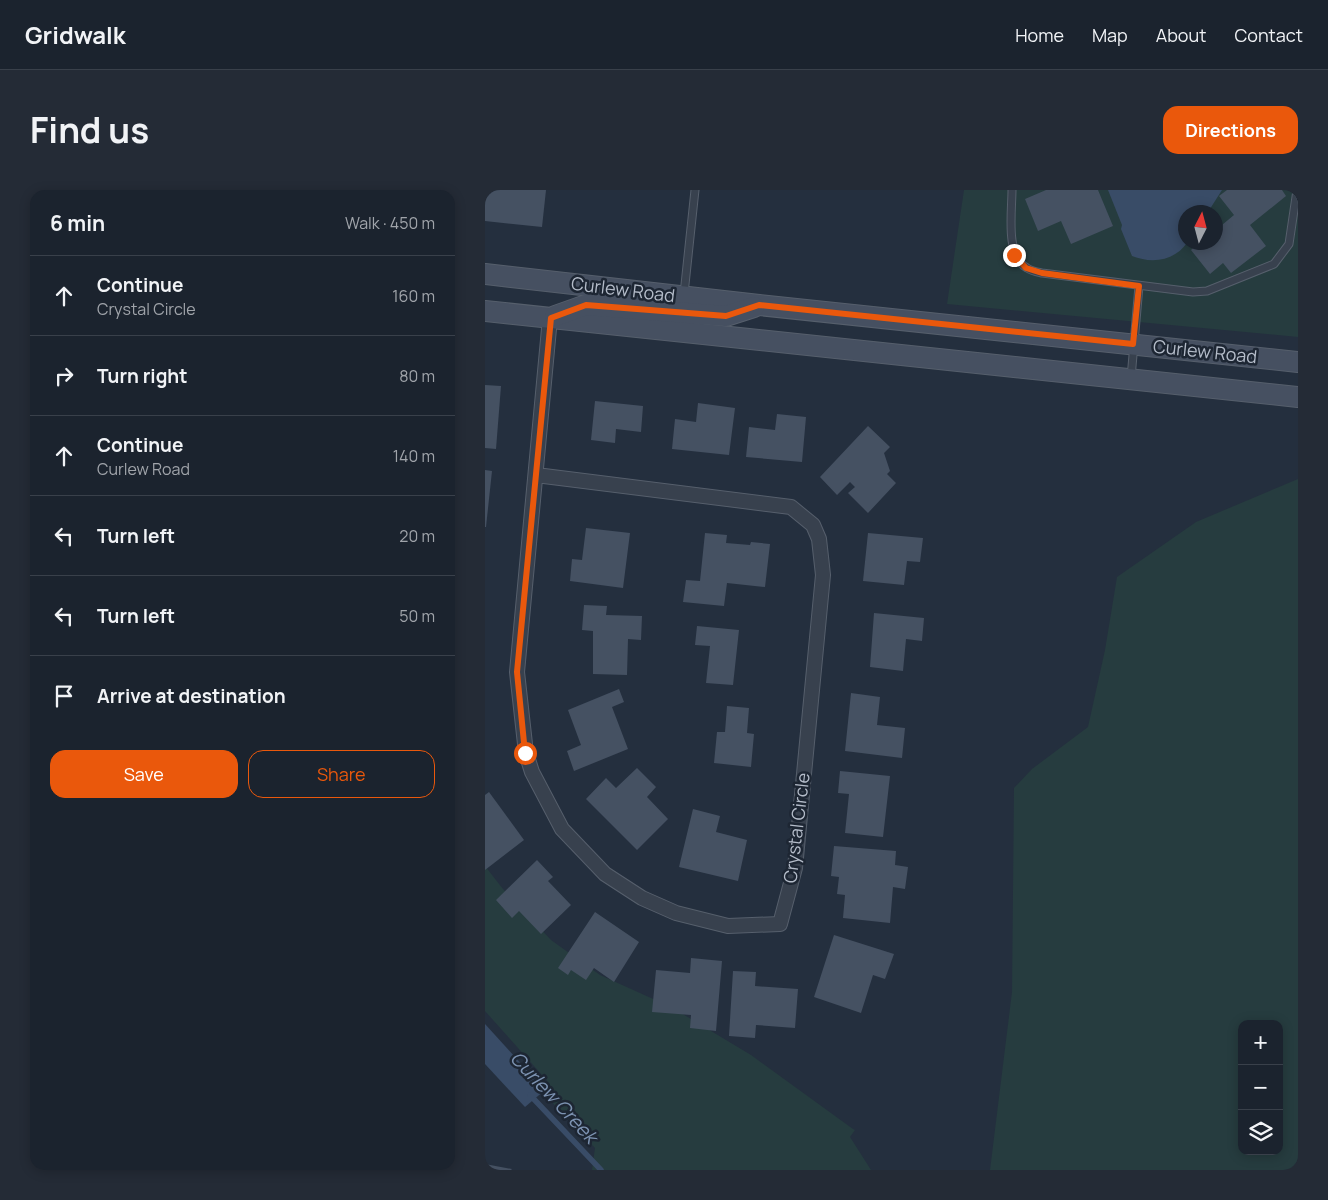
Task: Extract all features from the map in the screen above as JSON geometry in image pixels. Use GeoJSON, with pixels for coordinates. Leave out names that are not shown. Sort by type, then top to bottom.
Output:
{"type":"FeatureCollection","features":[{"type":"Feature","properties":{"kind":"main road","name":"Curlew Road"},"geometry":{"type":"LineString","coordinates":[[485,274],[1298,362]]}},
{"type":"Feature","properties":{"kind":"main road"},"geometry":{"type":"LineString","coordinates":[[551,318],[586,305],[726,316],[759,305]]}},
{"type":"Feature","properties":{"kind":"main road","name":"Curlew Road"},"geometry":{"type":"LineString","coordinates":[[485,311],[1298,397]]}},
{"type":"Feature","properties":{"kind":"street","name":"Crystal Circle"},"geometry":{"type":"LineString","coordinates":[[536,475],[791,508],[813,526],[819,539],[823,575],[795,868],[780,924],[728,926],[676,913],[642,898],[605,874],[562,829],[532,772],[525,753],[517,672],[551,318]]}},
{"type":"Feature","properties":{"kind":"lane"},"geometry":{"type":"LineString","coordinates":[[684,297],[695,190]]}},
{"type":"Feature","properties":{"kind":"lane"},"geometry":{"type":"LineString","coordinates":[[1012,190],[1014,255],[1026,268],[1042,273],[1193,292],[1207,290],[1274,264],[1289,244],[1297,190]]}},
{"type":"Feature","properties":{"kind":"lane"},"geometry":{"type":"LineString","coordinates":[[1130,380],[1139,286]]}},
{"type":"Feature","properties":{"kind":"green space"},"geometry":{"type":"Polygon","coordinates":[[[964,190],[1298,190],[1298,337],[947,304],[964,190]]]}},
{"type":"Feature","properties":{"kind":"green space"},"geometry":{"type":"Polygon","coordinates":[[[1298,479],[1298,1170],[990,1170],[1012,992],[1014,788],[1032,769],[1088,727],[1105,650],[1117,577],[1196,522],[1298,479]]]}},
{"type":"Feature","properties":{"kind":"green space"},"geometry":{"type":"Polygon","coordinates":[[[485,866],[503,889],[551,940],[600,975],[671,1007],[751,1055],[855,1130],[850,1137],[871,1170],[592,1170],[595,1148],[548,1098],[550,1084],[485,1011],[485,866]]]}},
{"type":"Feature","properties":{"kind":"water"},"geometry":{"type":"Polygon","coordinates":[[[1108,190],[1222,190],[1212,205],[1178,205],[1178,250],[1181,250],[1169,257],[1147,260],[1132,256],[1121,229],[1122,225],[1108,190]]]}},
{"type":"Feature","properties":{"kind":"water"},"geometry":{"type":"Polygon","coordinates":[[[485,1024],[545,1090],[525,1107],[485,1064],[485,1024]]]}},
{"type":"Feature","properties":{"kind":"building"},"geometry":{"type":"Polygon","coordinates":[[[485,190],[546,190],[542,227],[485,221],[485,190]]]}},
{"type":"Feature","properties":{"kind":"building"},"geometry":{"type":"Polygon","coordinates":[[[1046,190],[1098,190],[1113,226],[1071,244],[1061,221],[1038,231],[1025,199],[1046,190]]]}},
{"type":"Feature","properties":{"kind":"building"},"geometry":{"type":"Polygon","coordinates":[[[1227,190],[1282,190],[1286,196],[1250,225],[1266,246],[1231,273],[1223,263],[1210,274],[1191,250],[1223,250],[1223,224],[1234,215],[1219,196],[1227,190]]]}},
{"type":"Feature","properties":{"kind":"building"},"geometry":{"type":"Polygon","coordinates":[[[485,385],[501,386],[496,449],[485,448],[485,385]]]}},
{"type":"Feature","properties":{"kind":"building"},"geometry":{"type":"Polygon","coordinates":[[[595,401],[643,406],[641,432],[616,429],[615,443],[591,440],[595,401]]]}},
{"type":"Feature","properties":{"kind":"building"},"geometry":{"type":"Polygon","coordinates":[[[698,403],[735,408],[729,455],[672,449],[675,419],[696,422],[698,403]]]}},
{"type":"Feature","properties":{"kind":"building"},"geometry":{"type":"Polygon","coordinates":[[[777,414],[806,417],[802,462],[746,457],[749,427],[775,430],[777,414]]]}},
{"type":"Feature","properties":{"kind":"building"},"geometry":{"type":"Polygon","coordinates":[[[868,426],[890,447],[884,453],[890,471],[887,474],[896,483],[868,513],[848,493],[855,487],[850,482],[837,495],[820,477],[868,426]]]}},
{"type":"Feature","properties":{"kind":"building"},"geometry":{"type":"Polygon","coordinates":[[[485,470],[492,471],[486,527],[485,527],[485,470]]]}},
{"type":"Feature","properties":{"kind":"building"},"geometry":{"type":"Polygon","coordinates":[[[586,528],[630,533],[623,588],[570,581],[572,559],[582,560],[586,528]]]}},
{"type":"Feature","properties":{"kind":"building"},"geometry":{"type":"Polygon","coordinates":[[[705,533],[727,535],[726,543],[750,545],[751,542],[770,544],[765,587],[727,583],[724,606],[683,602],[686,580],[700,581],[705,533]]]}},
{"type":"Feature","properties":{"kind":"building"},"geometry":{"type":"Polygon","coordinates":[[[868,533],[923,538],[920,562],[907,561],[904,585],[863,581],[868,533]]]}},
{"type":"Feature","properties":{"kind":"building"},"geometry":{"type":"Polygon","coordinates":[[[584,605],[607,606],[606,615],[642,616],[641,640],[628,639],[627,675],[593,674],[593,631],[582,630],[584,605]]]}},
{"type":"Feature","properties":{"kind":"building"},"geometry":{"type":"Polygon","coordinates":[[[874,613],[924,618],[922,641],[906,639],[903,671],[870,667],[874,613]]]}},
{"type":"Feature","properties":{"kind":"building"},"geometry":{"type":"Polygon","coordinates":[[[697,626],[739,630],[733,685],[706,683],[710,646],[695,645],[697,626]]]}},
{"type":"Feature","properties":{"kind":"building"},"geometry":{"type":"Polygon","coordinates":[[[619,689],[624,702],[612,707],[628,749],[574,771],[567,751],[581,745],[568,710],[619,689]]]}},
{"type":"Feature","properties":{"kind":"building"},"geometry":{"type":"Polygon","coordinates":[[[851,693],[880,697],[877,725],[905,728],[902,758],[845,751],[851,693]]]}},
{"type":"Feature","properties":{"kind":"building"},"geometry":{"type":"Polygon","coordinates":[[[727,706],[749,708],[747,733],[754,734],[751,767],[714,763],[717,732],[725,732],[727,706]]]}},
{"type":"Feature","properties":{"kind":"building"},"geometry":{"type":"Polygon","coordinates":[[[637,768],[656,787],[647,797],[668,819],[637,850],[586,799],[606,778],[616,788],[637,768]]]}},
{"type":"Feature","properties":{"kind":"building"},"geometry":{"type":"Polygon","coordinates":[[[840,771],[890,776],[883,837],[845,833],[849,794],[838,793],[840,771]]]}},
{"type":"Feature","properties":{"kind":"building"},"geometry":{"type":"Polygon","coordinates":[[[489,792],[524,840],[485,870],[485,795],[489,792]]]}},
{"type":"Feature","properties":{"kind":"building"},"geometry":{"type":"Polygon","coordinates":[[[693,809],[720,816],[716,832],[747,840],[738,881],[679,867],[693,809]]]}},
{"type":"Feature","properties":{"kind":"building"},"geometry":{"type":"Polygon","coordinates":[[[834,846],[896,851],[895,865],[908,867],[905,889],[893,887],[890,923],[843,918],[845,895],[837,894],[839,877],[831,876],[834,846]]]}},
{"type":"Feature","properties":{"kind":"building"},"geometry":{"type":"Polygon","coordinates":[[[537,860],[553,877],[548,881],[571,905],[541,934],[519,911],[512,918],[496,900],[537,860]]]}},
{"type":"Feature","properties":{"kind":"building"},"geometry":{"type":"Polygon","coordinates":[[[595,912],[639,942],[614,982],[594,968],[586,980],[571,970],[568,975],[558,968],[595,912]]]}},
{"type":"Feature","properties":{"kind":"building"},"geometry":{"type":"Polygon","coordinates":[[[834,935],[894,954],[885,979],[873,975],[861,1013],[814,997],[834,935]]]}},
{"type":"Feature","properties":{"kind":"building"},"geometry":{"type":"Polygon","coordinates":[[[691,958],[722,961],[716,1031],[690,1028],[691,1015],[652,1012],[656,970],[690,973],[691,958]]]}},
{"type":"Feature","properties":{"kind":"building"},"geometry":{"type":"Polygon","coordinates":[[[733,971],[756,972],[755,986],[798,989],[795,1028],[756,1025],[755,1038],[729,1036],[733,971]]]}},
{"type":"Feature","properties":{"kind":"building"},"geometry":{"type":"Polygon","coordinates":[[[485,1164],[512,1169],[485,1170],[485,1164]]]}},
{"type":"Feature","properties":{"kind":"waterway","name":"Curlew Creek"},"geometry":{"type":"LineString","coordinates":[[530,1095],[601,1170]]}},
{"type":"Feature","properties":{"kind":"route"},"geometry":{"type":"LineString","coordinates":[[525,753],[517,672],[551,318],[586,305],[726,316],[759,305],[1133,344],[1139,286],[1042,273],[1026,268],[1014,255]]}}]}
